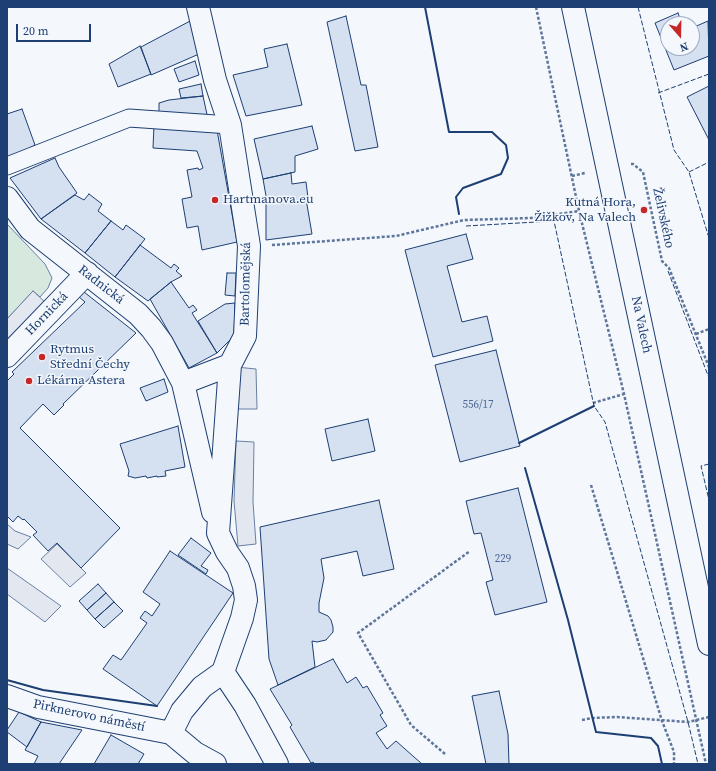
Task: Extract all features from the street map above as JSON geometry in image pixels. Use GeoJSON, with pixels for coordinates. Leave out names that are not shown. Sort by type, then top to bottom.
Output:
{"type":"FeatureCollection","features":[{"type":"Feature","properties":{"kind":"street","name":"Bartolomějská"},"geometry":{"type":"LineString","coordinates":[[198,7],[215,80],[230,125],[249,246],[245,336],[230,365],[218,533],[227,552],[238,568],[244,586],[246,600],[242,618],[223,672]]}},
{"type":"Feature","properties":{"kind":"street","name":"Na Valech"},"geometry":{"type":"LineString","coordinates":[[573,7],[709,644]]}},
{"type":"Feature","properties":{"kind":"street"},"geometry":{"type":"LineString","coordinates":[[7,166],[129,118],[230,125]]}},
{"type":"Feature","properties":{"kind":"street","name":"Radnická"},"geometry":{"type":"LineString","coordinates":[[7,198],[30,229],[138,314],[162,343],[183,383],[218,533]]}},
{"type":"Feature","properties":{"kind":"street","name":"Hornická"},"geometry":{"type":"LineString","coordinates":[[7,356],[86,273]]}},
{"type":"Feature","properties":{"kind":"street"},"geometry":{"type":"LineString","coordinates":[[183,383],[230,365]]}},
{"type":"Feature","properties":{"kind":"street"},"geometry":{"type":"LineString","coordinates":[[171,733],[182,711],[202,687],[223,672],[245,705],[277,764]]}},
{"type":"Feature","properties":{"kind":"street","name":"Pirknerovo náměstí"},"geometry":{"type":"LineString","coordinates":[[7,696],[38,707],[171,733],[192,758],[216,764]]}},
{"type":"Feature","properties":{"kind":"path"},"geometry":{"type":"LineString","coordinates":[[536,7],[579,212],[624,394],[706,764]]}},
{"type":"Feature","properties":{"kind":"path","name":"Želivského"},"geometry":{"type":"LineString","coordinates":[[608,170],[633,164],[643,172],[662,261],[669,268],[709,367]]}},
{"type":"Feature","properties":{"kind":"path"},"geometry":{"type":"LineString","coordinates":[[249,246],[396,236],[464,220],[531,218],[579,212]]}},
{"type":"Feature","properties":{"kind":"path"},"geometry":{"type":"LineString","coordinates":[[696,334],[709,329]]}},
{"type":"Feature","properties":{"kind":"path"},"geometry":{"type":"LineString","coordinates":[[593,403],[624,394]]}},
{"type":"Feature","properties":{"kind":"path"},"geometry":{"type":"LineString","coordinates":[[591,485],[662,721],[674,752],[674,764]]}},
{"type":"Feature","properties":{"kind":"path"},"geometry":{"type":"LineString","coordinates":[[445,754],[411,725],[358,633],[470,551]]}},
{"type":"Feature","properties":{"kind":"path"},"geometry":{"type":"LineString","coordinates":[[582,720],[617,717],[688,722],[709,717]]}},
{"type":"Feature","properties":{"kind":"shaded area"},"geometry":{"type":"Polygon","coordinates":[[[7,224],[45,264],[52,278],[48,288],[40,297],[33,291],[7,319],[7,224]]]}},
{"type":"Feature","properties":{"kind":"shaded area"},"geometry":{"type":"Polygon","coordinates":[[[33,291],[46,303],[7,345],[7,319],[33,291]]]}},
{"type":"Feature","properties":{"kind":"shaded area"},"geometry":{"type":"Polygon","coordinates":[[[236,367],[256,369],[257,409],[238,409],[236,367]]]}},
{"type":"Feature","properties":{"kind":"shaded area"},"geometry":{"type":"Polygon","coordinates":[[[236,441],[254,442],[253,502],[256,544],[238,546],[234,501],[236,441]]]}},
{"type":"Feature","properties":{"kind":"shaded area"},"geometry":{"type":"Polygon","coordinates":[[[7,524],[15,531],[31,537],[18,549],[7,544],[7,524]]]}},
{"type":"Feature","properties":{"kind":"shaded area"},"geometry":{"type":"Polygon","coordinates":[[[57,544],[86,573],[70,587],[41,559],[57,544]]]}},
{"type":"Feature","properties":{"kind":"shaded area"},"geometry":{"type":"Polygon","coordinates":[[[7,568],[61,606],[45,622],[7,594],[7,568]]]}},
{"type":"Feature","properties":{"kind":"building"},"geometry":{"type":"Polygon","coordinates":[[[678,13],[679,16],[671,16],[678,13]]]}},
{"type":"Feature","properties":{"kind":"building"},"geometry":{"type":"Polygon","coordinates":[[[346,16],[361,85],[366,85],[378,147],[355,151],[327,22],[346,16]]]}},
{"type":"Feature","properties":{"kind":"building"},"geometry":{"type":"Polygon","coordinates":[[[192,20],[199,54],[151,75],[141,47],[192,20]]]}},
{"type":"Feature","properties":{"kind":"building"},"geometry":{"type":"Polygon","coordinates":[[[660,21],[660,35],[655,23],[660,21]]]}},
{"type":"Feature","properties":{"kind":"building"},"geometry":{"type":"Polygon","coordinates":[[[708,21],[709,56],[674,70],[668,56],[700,56],[700,24],[708,21]]]}},
{"type":"Feature","properties":{"kind":"building"},"geometry":{"type":"Polygon","coordinates":[[[287,44],[302,105],[246,116],[233,75],[268,67],[264,49],[287,44]]]}},
{"type":"Feature","properties":{"kind":"building"},"geometry":{"type":"Polygon","coordinates":[[[140,46],[151,74],[118,87],[109,64],[140,46]]]}},
{"type":"Feature","properties":{"kind":"building"},"geometry":{"type":"Polygon","coordinates":[[[195,61],[199,75],[179,82],[174,69],[195,61]]]}},
{"type":"Feature","properties":{"kind":"building"},"geometry":{"type":"Polygon","coordinates":[[[201,84],[203,96],[181,98],[179,89],[201,84]]]}},
{"type":"Feature","properties":{"kind":"building"},"geometry":{"type":"Polygon","coordinates":[[[709,86],[709,140],[687,97],[709,86]]]}},
{"type":"Feature","properties":{"kind":"building"},"geometry":{"type":"Polygon","coordinates":[[[203,96],[208,119],[159,116],[159,103],[169,100],[203,96]]]}},
{"type":"Feature","properties":{"kind":"building"},"geometry":{"type":"Polygon","coordinates":[[[22,109],[35,145],[7,160],[7,114],[22,109]]]}},
{"type":"Feature","properties":{"kind":"building"},"geometry":{"type":"Polygon","coordinates":[[[154,125],[217,130],[237,242],[202,250],[198,226],[187,228],[182,199],[192,197],[187,170],[198,168],[199,170],[203,168],[197,151],[153,148],[154,125]]]}},
{"type":"Feature","properties":{"kind":"building"},"geometry":{"type":"Polygon","coordinates":[[[312,126],[318,149],[295,156],[295,172],[263,179],[254,139],[312,126]]]}},
{"type":"Feature","properties":{"kind":"building"},"geometry":{"type":"Polygon","coordinates":[[[55,158],[59,167],[77,193],[41,219],[10,178],[55,158]]]}},
{"type":"Feature","properties":{"kind":"building"},"geometry":{"type":"Polygon","coordinates":[[[291,173],[292,184],[306,182],[308,198],[306,199],[312,234],[266,240],[266,196],[263,179],[291,173]]]}},
{"type":"Feature","properties":{"kind":"building"},"geometry":{"type":"Polygon","coordinates":[[[89,194],[102,204],[98,211],[111,221],[85,253],[41,219],[75,195],[84,200],[89,194]]]}},
{"type":"Feature","properties":{"kind":"building"},"geometry":{"type":"Polygon","coordinates":[[[111,221],[123,230],[126,225],[145,239],[115,277],[85,253],[111,221]]]}},
{"type":"Feature","properties":{"kind":"building"},"geometry":{"type":"Polygon","coordinates":[[[466,234],[473,259],[447,266],[462,322],[487,316],[493,341],[433,357],[405,250],[466,234]]]}},
{"type":"Feature","properties":{"kind":"building"},"geometry":{"type":"Polygon","coordinates":[[[140,245],[171,268],[174,264],[179,268],[176,271],[182,276],[171,282],[148,301],[115,277],[140,245]]]}},
{"type":"Feature","properties":{"kind":"building"},"geometry":{"type":"Polygon","coordinates":[[[227,273],[236,273],[235,296],[225,295],[227,273]]]}},
{"type":"Feature","properties":{"kind":"building"},"geometry":{"type":"Polygon","coordinates":[[[171,282],[189,308],[193,305],[197,310],[192,313],[217,353],[189,368],[150,299],[171,282]]]}},
{"type":"Feature","properties":{"kind":"building"},"geometry":{"type":"Polygon","coordinates":[[[84,292],[136,333],[63,404],[64,405],[54,415],[43,404],[20,428],[120,528],[81,568],[57,543],[48,551],[33,535],[37,532],[24,519],[23,520],[18,516],[13,522],[7,516],[7,381],[14,374],[12,372],[85,302],[79,297],[84,292]]]}},
{"type":"Feature","properties":{"kind":"building"},"geometry":{"type":"Polygon","coordinates":[[[235,303],[234,336],[217,353],[198,321],[225,304],[235,303]]]}},
{"type":"Feature","properties":{"kind":"building"},"geometry":{"type":"Polygon","coordinates":[[[496,350],[520,446],[460,462],[435,365],[496,350]]]}},
{"type":"Feature","properties":{"kind":"building"},"geometry":{"type":"Polygon","coordinates":[[[164,379],[168,392],[146,401],[140,388],[164,379]]]}},
{"type":"Feature","properties":{"kind":"building"},"geometry":{"type":"Polygon","coordinates":[[[368,419],[375,451],[332,461],[325,429],[368,419]]]}},
{"type":"Feature","properties":{"kind":"building"},"geometry":{"type":"Polygon","coordinates":[[[178,426],[185,467],[165,471],[166,476],[147,478],[146,476],[135,478],[128,476],[129,471],[120,444],[178,426]]]}},
{"type":"Feature","properties":{"kind":"building"},"geometry":{"type":"Polygon","coordinates":[[[518,488],[547,602],[495,615],[486,582],[493,580],[481,533],[474,534],[466,501],[518,488]]]}},
{"type":"Feature","properties":{"kind":"building"},"geometry":{"type":"Polygon","coordinates":[[[379,500],[394,569],[363,576],[357,551],[321,559],[324,578],[319,603],[319,612],[328,616],[331,620],[333,632],[326,640],[317,642],[312,641],[315,667],[278,685],[269,659],[260,527],[379,500]]]}},
{"type":"Feature","properties":{"kind":"building"},"geometry":{"type":"Polygon","coordinates":[[[191,538],[211,553],[201,566],[208,570],[206,574],[178,555],[191,538]]]}},
{"type":"Feature","properties":{"kind":"building"},"geometry":{"type":"Polygon","coordinates":[[[170,551],[233,593],[157,706],[103,669],[113,655],[121,660],[147,623],[140,618],[145,611],[152,616],[160,604],[143,592],[170,551]]]}},
{"type":"Feature","properties":{"kind":"building"},"geometry":{"type":"Polygon","coordinates":[[[98,584],[106,593],[87,610],[79,601],[98,584]]]}},
{"type":"Feature","properties":{"kind":"building"},"geometry":{"type":"Polygon","coordinates":[[[106,593],[114,602],[95,619],[87,610],[106,593]]]}},
{"type":"Feature","properties":{"kind":"building"},"geometry":{"type":"Polygon","coordinates":[[[114,602],[123,611],[104,628],[95,619],[114,602]]]}},
{"type":"Feature","properties":{"kind":"building"},"geometry":{"type":"Polygon","coordinates":[[[333,659],[347,683],[356,677],[363,688],[367,686],[383,713],[380,715],[387,726],[376,733],[387,749],[396,741],[422,764],[311,763],[290,727],[292,725],[270,689],[333,659]]]}},
{"type":"Feature","properties":{"kind":"building"},"geometry":{"type":"Polygon","coordinates":[[[499,691],[508,734],[509,764],[486,764],[472,696],[499,691]]]}},
{"type":"Feature","properties":{"kind":"building"},"geometry":{"type":"Polygon","coordinates":[[[19,712],[41,722],[27,747],[7,732],[19,712]]]}},
{"type":"Feature","properties":{"kind":"building"},"geometry":{"type":"Polygon","coordinates":[[[41,722],[82,730],[59,764],[34,764],[38,756],[25,750],[41,722]]]}},
{"type":"Feature","properties":{"kind":"building"},"geometry":{"type":"Polygon","coordinates":[[[111,735],[144,754],[138,764],[94,764],[111,735]]]}},
{"type":"Feature","properties":{"kind":"fence"},"geometry":{"type":"LineString","coordinates":[[638,7],[674,150],[689,172],[709,238]]}},
{"type":"Feature","properties":{"kind":"fence"},"geometry":{"type":"LineString","coordinates":[[658,93],[709,74]]}},
{"type":"Feature","properties":{"kind":"fence"},"geometry":{"type":"LineString","coordinates":[[689,172],[709,162]]}},
{"type":"Feature","properties":{"kind":"fence"},"geometry":{"type":"LineString","coordinates":[[466,226],[554,221],[594,406],[605,422],[688,722],[698,764]]}},
{"type":"Feature","properties":{"kind":"fence"},"geometry":{"type":"LineString","coordinates":[[668,271],[709,378]]}},
{"type":"Feature","properties":{"kind":"fence"},"geometry":{"type":"LineString","coordinates":[[709,464],[701,466],[709,500]]}},
{"type":"Feature","properties":{"kind":"wall"},"geometry":{"type":"LineString","coordinates":[[425,7],[449,132],[492,132],[506,145],[508,158],[501,174],[463,188],[456,197],[459,214]]}},
{"type":"Feature","properties":{"kind":"wall"},"geometry":{"type":"LineString","coordinates":[[519,443],[594,406]]}},
{"type":"Feature","properties":{"kind":"wall"},"geometry":{"type":"LineString","coordinates":[[525,468],[568,620],[596,732],[651,738],[658,746],[662,764]]}},
{"type":"Feature","properties":{"kind":"wall"},"geometry":{"type":"LineString","coordinates":[[7,680],[43,690],[157,706]]}},
{"type":"Feature","properties":{"kind":"place","name":"Hartmanova.eu"},"geometry":{"type":"Point","coordinates":[215,200]}},
{"type":"Feature","properties":{"kind":"place","name":"Kutná Hora, Žižkov, Na Valech"},"geometry":{"type":"Point","coordinates":[644,210]}},
{"type":"Feature","properties":{"kind":"place","name":"Rytmus Střední Čechy"},"geometry":{"type":"Point","coordinates":[42,357]}},
{"type":"Feature","properties":{"kind":"place","name":"Lékárna Astera"},"geometry":{"type":"Point","coordinates":[29,381]}}]}
